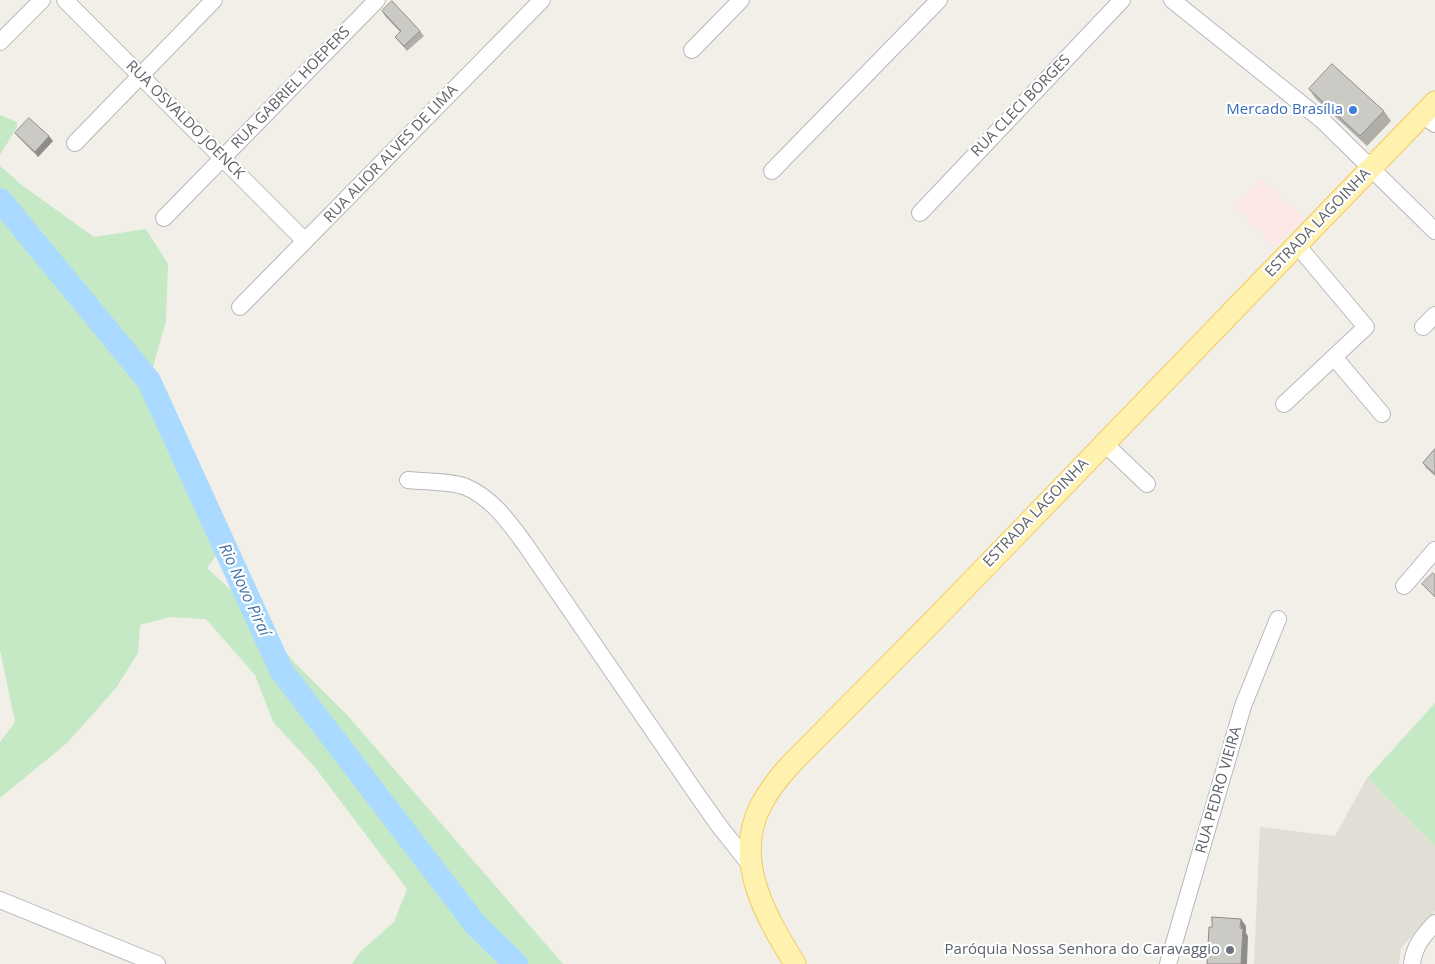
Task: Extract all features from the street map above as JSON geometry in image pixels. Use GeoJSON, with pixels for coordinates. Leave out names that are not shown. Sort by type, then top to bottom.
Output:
{"type":"FeatureCollection","features":[{"type":"Feature","properties":{"kind":"main road","name":"ESTRADA LAGOINHA"},"geometry":{"type":"LineString","coordinates":[[795,964],[760,898],[750,866],[752,829],[759,808],[768,792],[791,764],[934,620],[1372,168],[1431,114]]}},
{"type":"Feature","properties":{"kind":"street"},"geometry":{"type":"LineString","coordinates":[[0,42],[42,0]]}},
{"type":"Feature","properties":{"kind":"street","name":"RUA OSVALDO JOENCK"},"geometry":{"type":"LineString","coordinates":[[65,0],[305,241]]}},
{"type":"Feature","properties":{"kind":"street"},"geometry":{"type":"LineString","coordinates":[[74,143],[214,0]]}},
{"type":"Feature","properties":{"kind":"street","name":"RUA GABRIEL HOEPERS"},"geometry":{"type":"LineString","coordinates":[[164,218],[377,0]]}},
{"type":"Feature","properties":{"kind":"street","name":"RUA ALIOR ALVES DE LIMA"},"geometry":{"type":"LineString","coordinates":[[240,307],[542,0]]}},
{"type":"Feature","properties":{"kind":"street"},"geometry":{"type":"LineString","coordinates":[[692,50],[741,0]]}},
{"type":"Feature","properties":{"kind":"street"},"geometry":{"type":"LineString","coordinates":[[772,171],[939,0]]}},
{"type":"Feature","properties":{"kind":"street","name":"RUA CLECI BORGES"},"geometry":{"type":"LineString","coordinates":[[920,213],[1122,0]]}},
{"type":"Feature","properties":{"kind":"street"},"geometry":{"type":"LineString","coordinates":[[1172,0],[1323,121],[1435,231]]}},
{"type":"Feature","properties":{"kind":"street"},"geometry":{"type":"LineString","coordinates":[[1284,404],[1366,327],[1297,245]]}},
{"type":"Feature","properties":{"kind":"street"},"geometry":{"type":"LineString","coordinates":[[1423,327],[1435,315]]}},
{"type":"Feature","properties":{"kind":"street"},"geometry":{"type":"LineString","coordinates":[[1334,357],[1382,414]]}},
{"type":"Feature","properties":{"kind":"street"},"geometry":{"type":"LineString","coordinates":[[1104,443],[1147,484]]}},
{"type":"Feature","properties":{"kind":"street"},"geometry":{"type":"LineString","coordinates":[[408,480],[446,483],[466,487],[487,500],[505,517],[698,796],[750,866]]}},
{"type":"Feature","properties":{"kind":"street"},"geometry":{"type":"LineString","coordinates":[[1404,586],[1435,550]]}},
{"type":"Feature","properties":{"kind":"street","name":"RUA PEDRO VIEIRA"},"geometry":{"type":"LineString","coordinates":[[1168,964],[1243,706],[1278,618]]}},
{"type":"Feature","properties":{"kind":"street"},"geometry":{"type":"LineString","coordinates":[[0,900],[156,964]]}},
{"type":"Feature","properties":{"kind":"street"},"geometry":{"type":"LineString","coordinates":[[1412,964],[1412,957],[1419,942],[1435,923]]}},
{"type":"Feature","properties":{"kind":"shaded area"},"geometry":{"type":"Polygon","coordinates":[[[1262,179],[1304,219],[1274,247],[1233,206],[1262,179]]]}},
{"type":"Feature","properties":{"kind":"shaded area"},"geometry":{"type":"Polygon","coordinates":[[[1367,778],[1435,846],[1435,911],[1401,948],[1399,964],[1254,964],[1260,827],[1335,836],[1367,778]]]}},
{"type":"Feature","properties":{"kind":"green space"},"geometry":{"type":"Polygon","coordinates":[[[0,115],[17,122],[17,127],[0,155],[0,115]]]}},
{"type":"Feature","properties":{"kind":"green space"},"geometry":{"type":"Polygon","coordinates":[[[0,166],[23,186],[94,237],[146,229],[168,264],[166,321],[149,381],[224,545],[207,568],[233,592],[295,663],[348,716],[563,964],[352,964],[361,951],[394,922],[407,889],[314,766],[273,722],[255,675],[206,619],[170,617],[140,625],[138,653],[116,688],[67,743],[0,798],[0,742],[15,722],[0,650],[0,166]]]}},
{"type":"Feature","properties":{"kind":"green space"},"geometry":{"type":"Polygon","coordinates":[[[1435,703],[1435,846],[1367,778],[1435,703]]]}},
{"type":"Feature","properties":{"kind":"building"},"geometry":{"type":"Polygon","coordinates":[[[392,1],[420,31],[404,46],[395,37],[401,31],[382,11],[392,1]]]}},
{"type":"Feature","properties":{"kind":"building","name":"Mercado Brasília"},"geometry":{"type":"Polygon","coordinates":[[[1332,64],[1384,111],[1360,136],[1309,89],[1332,64]]]}},
{"type":"Feature","properties":{"kind":"building"},"geometry":{"type":"Polygon","coordinates":[[[29,118],[49,136],[35,152],[15,133],[29,118]]]}},
{"type":"Feature","properties":{"kind":"building"},"geometry":{"type":"Polygon","coordinates":[[[1435,449],[1435,474],[1423,463],[1435,449]]]}},
{"type":"Feature","properties":{"kind":"building"},"geometry":{"type":"Polygon","coordinates":[[[1433,573],[1435,575],[1435,597],[1422,584],[1433,573]]]}},
{"type":"Feature","properties":{"kind":"building","name":"Paróquia Nossa Senhora do Caravaggio"},"geometry":{"type":"Polygon","coordinates":[[[1212,917],[1241,919],[1240,928],[1243,929],[1241,964],[1207,964],[1209,927],[1212,927],[1212,917]]]}},
{"type":"Feature","properties":{"kind":"waterway","name":"Rio Novo Piraí"},"geometry":{"type":"LineString","coordinates":[[0,200],[149,381],[281,670],[475,924],[516,964]]}},
{"type":"Feature","properties":{"kind":"place","name":"Mercado Brasília"},"geometry":{"type":"Point","coordinates":[1353,110]}},
{"type":"Feature","properties":{"kind":"place","name":"Paróquia Nossa Senhora do Caravaggio"},"geometry":{"type":"Point","coordinates":[1230,950]}}]}
